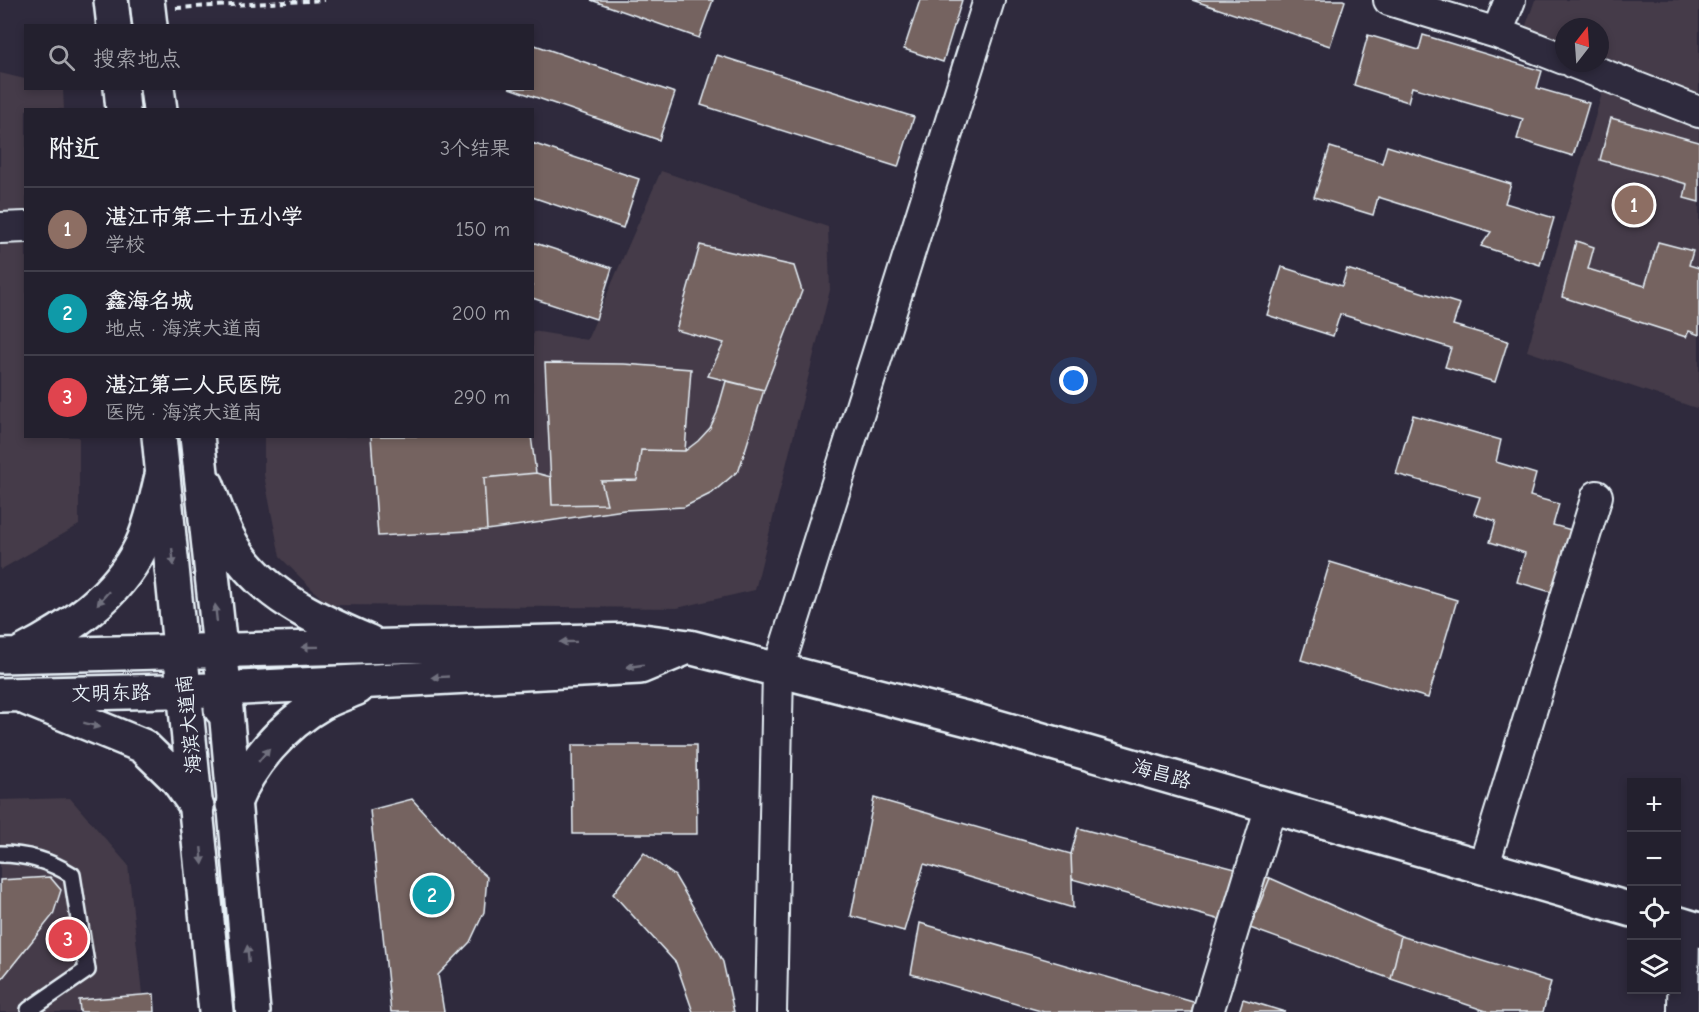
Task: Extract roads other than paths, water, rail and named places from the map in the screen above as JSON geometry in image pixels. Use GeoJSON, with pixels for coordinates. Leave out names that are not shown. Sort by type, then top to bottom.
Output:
{"type":"FeatureCollection","features":[{"type":"Feature","properties":{"kind":"street"},"geometry":{"type":"LineString","coordinates":[[111,0],[114,24]]}},
{"type":"Feature","properties":{"kind":"street"},"geometry":{"type":"LineString","coordinates":[[771,1012],[778,670],[989,0]]}},
{"type":"Feature","properties":{"kind":"street"},"geometry":{"type":"LineString","coordinates":[[1389,0],[1497,33],[1555,56]]}},
{"type":"Feature","properties":{"kind":"street"},"geometry":{"type":"LineString","coordinates":[[1497,33],[1510,0]]}},
{"type":"Feature","properties":{"kind":"street"},"geometry":{"type":"LineString","coordinates":[[1597,72],[1699,112]]}},
{"type":"Feature","properties":{"kind":"street"},"geometry":{"type":"LineString","coordinates":[[121,90],[123,108]]}},
{"type":"Feature","properties":{"kind":"street"},"geometry":{"type":"LineString","coordinates":[[157,90],[160,108]]}},
{"type":"Feature","properties":{"kind":"street"},"geometry":{"type":"LineString","coordinates":[[0,228],[24,226]]}},
{"type":"Feature","properties":{"kind":"street","name":"海滨大道南"},"geometry":{"type":"LineString","coordinates":[[159,438],[216,1012]]}},
{"type":"Feature","properties":{"kind":"street","name":"海滨大道南"},"geometry":{"type":"LineString","coordinates":[[197,438],[253,1012]]}},
{"type":"Feature","properties":{"kind":"street"},"geometry":{"type":"LineString","coordinates":[[201,470],[231,543],[252,570],[284,600],[337,628],[380,646]]}},
{"type":"Feature","properties":{"kind":"street"},"geometry":{"type":"LineString","coordinates":[[9,656],[94,609],[123,576],[141,546],[163,471]]}},
{"type":"Feature","properties":{"kind":"street"},"geometry":{"type":"LineString","coordinates":[[1483,868],[1597,496]]}},
{"type":"Feature","properties":{"kind":"street","name":"海昌路"},"geometry":{"type":"LineString","coordinates":[[380,646],[635,640],[689,647],[980,722],[1627,909]]}},
{"type":"Feature","properties":{"kind":"street","name":"文明东路"},"geometry":{"type":"LineString","coordinates":[[9,656],[380,646]]}},
{"type":"Feature","properties":{"kind":"street","name":"文明东路"},"geometry":{"type":"LineString","coordinates":[[9,695],[185,692],[222,699],[376,681],[640,667],[689,647]]}},
{"type":"Feature","properties":{"kind":"street"},"geometry":{"type":"LineString","coordinates":[[233,804],[243,781],[287,730],[322,703],[376,681]]}},
{"type":"Feature","properties":{"kind":"street"},"geometry":{"type":"LineString","coordinates":[[9,695],[142,746],[177,779],[197,807]]}},
{"type":"Feature","properties":{"kind":"street"},"geometry":{"type":"LineString","coordinates":[[1208,1012],[1271,806]]}},
{"type":"Feature","properties":{"kind":"street"},"geometry":{"type":"LineString","coordinates":[[1683,1012],[1686,926]]}},
{"type":"Feature","properties":{"kind":"lane"},"geometry":{"type":"LineString","coordinates":[[0,854],[15,854],[52,863],[72,875],[87,970],[29,1010]]}},
{"type":"Feature","properties":{"kind":"place","name":"湛江市第二十五小学"},"geometry":{"type":"Point","coordinates":[1634,205]}},
{"type":"Feature","properties":{"kind":"place","name":"鑫海名城"},"geometry":{"type":"Point","coordinates":[432,895]}},
{"type":"Feature","properties":{"kind":"place","name":"湛江第二人民医院"},"geometry":{"type":"Point","coordinates":[68,939]}}]}
